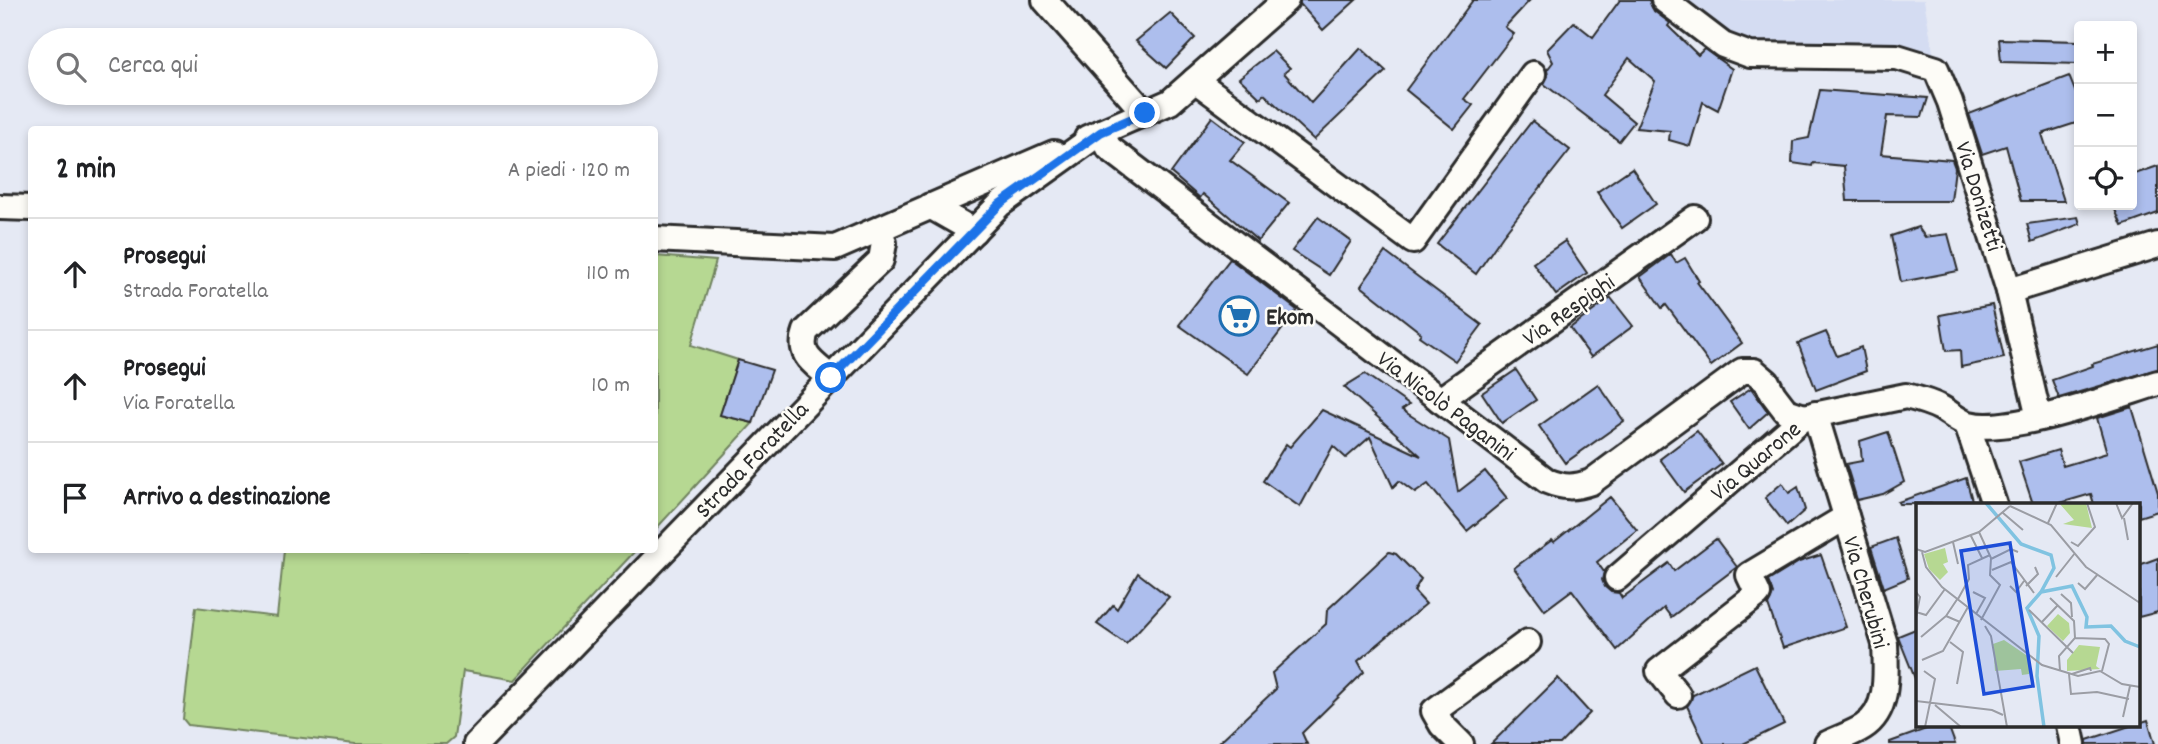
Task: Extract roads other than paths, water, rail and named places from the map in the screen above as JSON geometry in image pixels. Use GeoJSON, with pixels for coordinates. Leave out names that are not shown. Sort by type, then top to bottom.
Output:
{"type":"FeatureCollection","features":[{"type":"Feature","properties":{"kind":"street"},"geometry":{"type":"LineString","coordinates":[[1045,0],[1145,113]]}},
{"type":"Feature","properties":{"kind":"street"},"geometry":{"type":"LineString","coordinates":[[658,239],[835,248],[1170,102],[1286,0]]}},
{"type":"Feature","properties":{"kind":"street","name":"Via Donizetti"},"geometry":{"type":"LineString","coordinates":[[1664,0],[1723,45],[1750,55],[1897,57],[1936,69],[1950,102],[2010,291],[2039,418]]}},
{"type":"Feature","properties":{"kind":"street"},"geometry":{"type":"LineString","coordinates":[[1195,80],[1413,241],[1534,74]]}},
{"type":"Feature","properties":{"kind":"street","name":"Strada Foratella"},"geometry":{"type":"LineString","coordinates":[[476,744],[1000,204],[1101,132]]}},
{"type":"Feature","properties":{"kind":"street","name":"Via Nicolò Paganini"},"geometry":{"type":"LineString","coordinates":[[1101,132],[1109,148],[1547,481],[1564,487],[1577,487],[1591,482],[1742,371],[1754,371],[1767,382],[1786,411],[1809,416]]}},
{"type":"Feature","properties":{"kind":"street"},"geometry":{"type":"LineString","coordinates":[[968,190],[1000,204]]}},
{"type":"Feature","properties":{"kind":"street"},"geometry":{"type":"LineString","coordinates":[[930,206],[974,231]]}},
{"type":"Feature","properties":{"kind":"street"},"geometry":{"type":"LineString","coordinates":[[0,208],[28,208]]}},
{"type":"Feature","properties":{"kind":"street","name":"Via Respighi"},"geometry":{"type":"LineString","coordinates":[[1440,400],[1695,218]]}},
{"type":"Feature","properties":{"kind":"street"},"geometry":{"type":"LineString","coordinates":[[831,378],[806,357],[801,344],[806,331],[880,260],[884,243],[880,229]]}},
{"type":"Feature","properties":{"kind":"street"},"geometry":{"type":"LineString","coordinates":[[2010,291],[2158,245]]}},
{"type":"Feature","properties":{"kind":"street","name":"Via Quarone"},"geometry":{"type":"LineString","coordinates":[[1617,578],[1809,416],[1906,396],[1942,409],[1967,424],[1987,427],[2015,424],[2157,387]]}},
{"type":"Feature","properties":{"kind":"street","name":"Via Cherubini"},"geometry":{"type":"LineString","coordinates":[[1809,416],[1846,517],[1885,644],[1886,679],[1881,706],[1866,725],[1827,744]]}},
{"type":"Feature","properties":{"kind":"street"},"geometry":{"type":"LineString","coordinates":[[1967,424],[1994,503]]}},
{"type":"Feature","properties":{"kind":"street"},"geometry":{"type":"LineString","coordinates":[[1678,695],[1659,671],[1758,594],[1749,575],[1846,517]]}},
{"type":"Feature","properties":{"kind":"street"},"geometry":{"type":"LineString","coordinates":[[1461,744],[1442,725],[1434,711],[1528,642]]}},
{"type":"Feature","properties":{"kind":"street"},"geometry":{"type":"LineString","coordinates":[[2069,726],[2073,744]]}},
{"type":"Feature","properties":{"kind":"place","name":"Ekom"},"geometry":{"type":"Point","coordinates":[1239,316]}}]}
